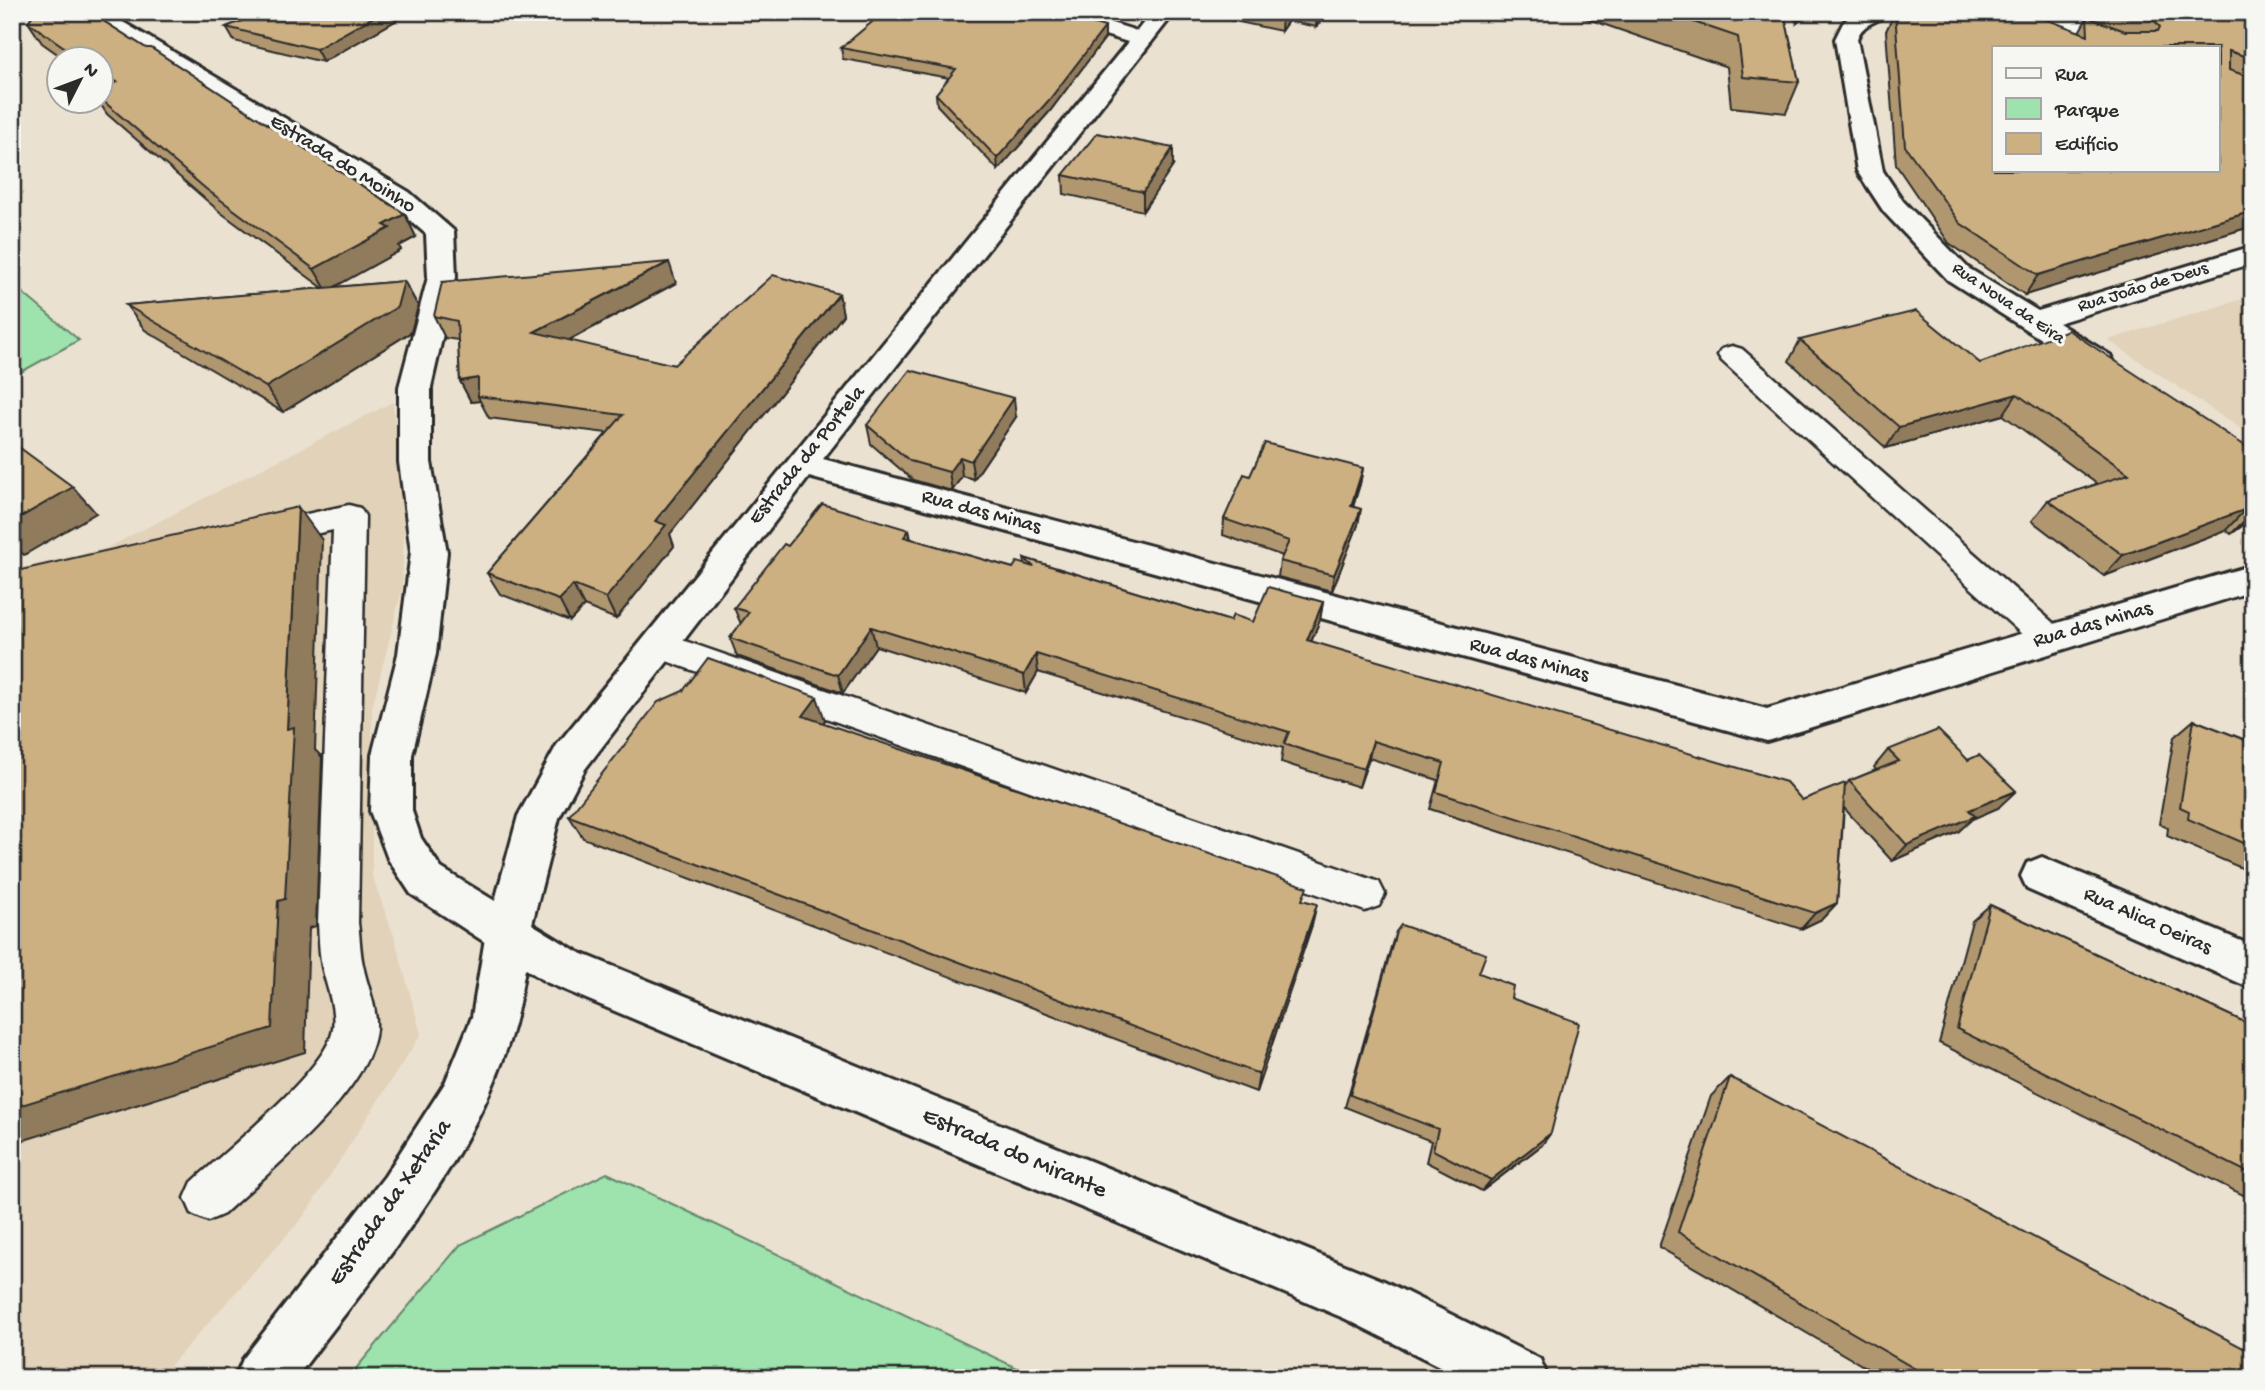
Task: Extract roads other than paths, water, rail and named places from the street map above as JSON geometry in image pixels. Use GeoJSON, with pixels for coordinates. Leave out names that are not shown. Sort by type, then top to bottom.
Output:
{"type":"FeatureCollection","features":[{"type":"Feature","properties":{"kind":"street","name":"Estrada do Moinho"},"geometry":{"type":"LineString","coordinates":[[90,12],[401,198],[440,230],[442,277],[415,387],[415,462],[429,552],[417,654],[391,755],[391,811],[403,846],[426,881],[508,932]]}},
{"type":"Feature","properties":{"kind":"street"},"geometry":{"type":"LineString","coordinates":[[1054,12],[1143,40]]}},
{"type":"Feature","properties":{"kind":"street","name":"Estrada da Portela"},"geometry":{"type":"LineString","coordinates":[[508,932],[539,816],[572,757],[801,464],[1164,12]]}},
{"type":"Feature","properties":{"kind":"street"},"geometry":{"type":"LineString","coordinates":[[2045,12],[2132,46]]}},
{"type":"Feature","properties":{"kind":"street","name":"Rua Nova da Eira"},"geometry":{"type":"LineString","coordinates":[[1860,14],[1849,27],[1846,38],[1870,171],[1893,206],[1958,274],[2125,379]]}},
{"type":"Feature","properties":{"kind":"street","name":"Rua João de Deus"},"geometry":{"type":"LineString","coordinates":[[2032,322],[2253,254]]}},
{"type":"Feature","properties":{"kind":"street","name":"Rua das Minas"},"geometry":{"type":"LineString","coordinates":[[801,464],[1768,725],[2253,578]]}},
{"type":"Feature","properties":{"kind":"street","name":"Rua Alica Oeiras"},"geometry":{"type":"LineString","coordinates":[[2042,876],[2253,968]]}},
{"type":"Feature","properties":{"kind":"street","name":"Estrada da Xetaria"},"geometry":{"type":"LineString","coordinates":[[262,1378],[403,1194],[463,1099],[495,1017],[508,932]]}},
{"type":"Feature","properties":{"kind":"street","name":"Estrada do Mirante"},"geometry":{"type":"LineString","coordinates":[[508,932],[562,967],[1365,1300],[1521,1378]]}},
{"type":"Feature","properties":{"kind":"lane"},"geometry":{"type":"LineString","coordinates":[[1732,355],[2048,638]]}},
{"type":"Feature","properties":{"kind":"lane"},"geometry":{"type":"LineString","coordinates":[[208,1198],[318,1094],[347,1058],[355,1028],[352,999],[342,964],[338,923],[349,516],[228,542]]}},
{"type":"Feature","properties":{"kind":"lane"},"geometry":{"type":"LineString","coordinates":[[659,645],[1365,894]]}}]}
